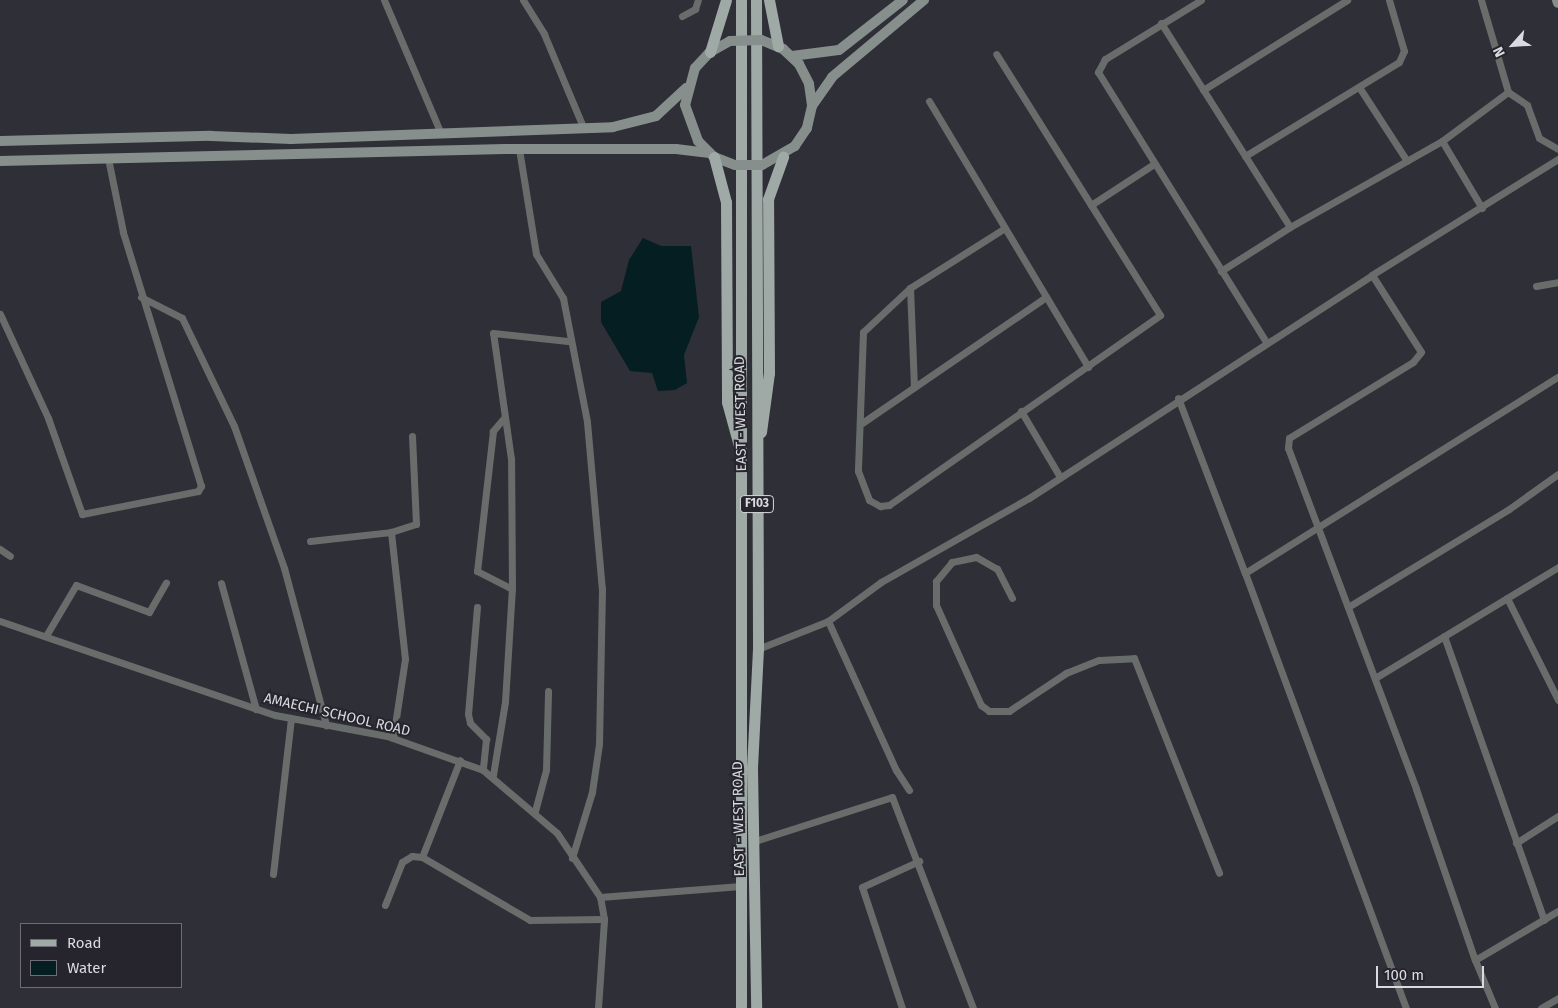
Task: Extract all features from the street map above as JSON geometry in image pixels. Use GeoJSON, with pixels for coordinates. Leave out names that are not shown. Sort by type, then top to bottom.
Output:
{"type":"FeatureCollection","features":[{"type":"Feature","properties":{"kind":"main road"},"geometry":{"type":"LineString","coordinates":[[710,52],[726,0]]}},
{"type":"Feature","properties":{"kind":"main road","name":"EAST - WEST ROAD"},"geometry":{"type":"LineString","coordinates":[[741,0],[744,461],[741,1008]]}},
{"type":"Feature","properties":{"kind":"main road","name":"EAST - WEST ROAD"},"geometry":{"type":"LineString","coordinates":[[756,0],[758,649],[752,768],[756,841],[756,1008]]}},
{"type":"Feature","properties":{"kind":"main road"},"geometry":{"type":"LineString","coordinates":[[769,0],[778,46]]}},
{"type":"Feature","properties":{"kind":"main road"},"geometry":{"type":"LineString","coordinates":[[792,56],[839,50],[902,0]]}},
{"type":"Feature","properties":{"kind":"main road"},"geometry":{"type":"LineString","coordinates":[[757,454],[769,373],[768,199],[783,157],[805,133],[812,106],[832,77],[924,0]]}},
{"type":"Feature","properties":{"kind":"main road"},"geometry":{"type":"LineString","coordinates":[[0,141],[211,136],[291,139],[440,131],[583,127],[646,121],[686,88],[695,68],[710,52],[730,41],[761,40],[778,46],[792,56],[808,79],[812,106]]}},
{"type":"Feature","properties":{"kind":"main road"},"geometry":{"type":"LineString","coordinates":[[686,88],[690,127],[712,155],[726,202],[727,402],[744,461]]}},
{"type":"Feature","properties":{"kind":"main road"},"geometry":{"type":"LineString","coordinates":[[0,161],[519,149],[649,148],[712,155],[734,165],[762,165],[783,157]]}},
{"type":"Feature","properties":{"kind":"street"},"geometry":{"type":"LineString","coordinates":[[384,0],[440,131]]}},
{"type":"Feature","properties":{"kind":"street"},"geometry":{"type":"LineString","coordinates":[[523,0],[544,34],[583,127]]}},
{"type":"Feature","properties":{"kind":"street"},"geometry":{"type":"LineString","coordinates":[[682,16],[695,10],[698,0]]}},
{"type":"Feature","properties":{"kind":"street"},"geometry":{"type":"LineString","coordinates":[[1201,0],[1161,23],[1106,59],[1098,72],[1266,342]]}},
{"type":"Feature","properties":{"kind":"street"},"geometry":{"type":"LineString","coordinates":[[1203,90],[1347,0]]}},
{"type":"Feature","properties":{"kind":"street"},"geometry":{"type":"LineString","coordinates":[[1245,156],[1399,62],[1404,51],[1389,0]]}},
{"type":"Feature","properties":{"kind":"street"},"geometry":{"type":"LineString","coordinates":[[1481,0],[1508,92],[1527,105],[1539,138],[1558,149]]}},
{"type":"Feature","properties":{"kind":"street"},"geometry":{"type":"LineString","coordinates":[[1161,23],[1290,227]]}},
{"type":"Feature","properties":{"kind":"street"},"geometry":{"type":"LineString","coordinates":[[996,54],[1160,315],[889,505],[880,506],[869,500],[860,484],[862,423],[859,363],[863,332],[910,288],[1004,228]]}},
{"type":"Feature","properties":{"kind":"street"},"geometry":{"type":"LineString","coordinates":[[1358,87],[1407,161]]}},
{"type":"Feature","properties":{"kind":"street"},"geometry":{"type":"LineString","coordinates":[[1222,271],[1290,227],[1442,141],[1508,92]]}},
{"type":"Feature","properties":{"kind":"street"},"geometry":{"type":"LineString","coordinates":[[928,101],[1088,367]]}},
{"type":"Feature","properties":{"kind":"street"},"geometry":{"type":"LineString","coordinates":[[1442,141],[1482,208]]}},
{"type":"Feature","properties":{"kind":"street"},"geometry":{"type":"LineString","coordinates":[[519,149],[536,254],[562,298],[568,341],[588,422],[602,589],[599,744],[592,792],[572,858]]}},
{"type":"Feature","properties":{"kind":"street"},"geometry":{"type":"LineString","coordinates":[[0,314],[48,418],[77,508],[89,514],[198,492],[201,486],[141,298],[108,158]]}},
{"type":"Feature","properties":{"kind":"street"},"geometry":{"type":"LineString","coordinates":[[758,649],[828,621],[881,582],[1060,477],[1178,398],[1482,208],[1558,158]]}},
{"type":"Feature","properties":{"kind":"street"},"geometry":{"type":"LineString","coordinates":[[1091,205],[1154,164]]}},
{"type":"Feature","properties":{"kind":"street"},"geometry":{"type":"LineString","coordinates":[[1372,275],[1421,352],[1413,362],[1289,438],[1288,448],[1375,678],[1475,960],[1495,1008]]}},
{"type":"Feature","properties":{"kind":"street"},"geometry":{"type":"LineString","coordinates":[[1536,286],[1558,282]]}},
{"type":"Feature","properties":{"kind":"street"},"geometry":{"type":"LineString","coordinates":[[910,288],[914,387]]}},
{"type":"Feature","properties":{"kind":"street"},"geometry":{"type":"LineString","coordinates":[[862,423],[1046,297]]}},
{"type":"Feature","properties":{"kind":"street"},"geometry":{"type":"LineString","coordinates":[[141,298],[182,318],[234,426],[284,568],[326,725]]}},
{"type":"Feature","properties":{"kind":"street"},"geometry":{"type":"LineString","coordinates":[[492,775],[505,702],[512,589],[511,459],[493,333],[568,341]]}},
{"type":"Feature","properties":{"kind":"street"},"geometry":{"type":"LineString","coordinates":[[1245,573],[1558,377]]}},
{"type":"Feature","properties":{"kind":"street"},"geometry":{"type":"LineString","coordinates":[[1178,398],[1406,1008]]}},
{"type":"Feature","properties":{"kind":"street"},"geometry":{"type":"LineString","coordinates":[[1021,411],[1060,477]]}},
{"type":"Feature","properties":{"kind":"street"},"geometry":{"type":"LineString","coordinates":[[504,419],[493,431],[477,566],[479,574],[512,589]]}},
{"type":"Feature","properties":{"kind":"street"},"geometry":{"type":"LineString","coordinates":[[310,541],[391,532],[416,524],[412,436]]}},
{"type":"Feature","properties":{"kind":"street"},"geometry":{"type":"LineString","coordinates":[[1348,606],[1509,509],[1558,474]]}},
{"type":"Feature","properties":{"kind":"street"},"geometry":{"type":"LineString","coordinates":[[391,532],[405,659],[393,738]]}},
{"type":"Feature","properties":{"kind":"street"},"geometry":{"type":"LineString","coordinates":[[0,549],[10,556]]}},
{"type":"Feature","properties":{"kind":"street"},"geometry":{"type":"LineString","coordinates":[[1012,598],[997,569],[976,557],[952,562],[936,581],[936,606],[981,705],[990,711],[1009,711],[1066,673],[1099,660],[1134,658],[1219,873]]}},
{"type":"Feature","properties":{"kind":"street"},"geometry":{"type":"LineString","coordinates":[[1375,678],[1558,567]]}},
{"type":"Feature","properties":{"kind":"street"},"geometry":{"type":"LineString","coordinates":[[48,634],[76,585],[149,612],[166,583]]}},
{"type":"Feature","properties":{"kind":"street"},"geometry":{"type":"LineString","coordinates":[[221,583],[256,709]]}},
{"type":"Feature","properties":{"kind":"street"},"geometry":{"type":"LineString","coordinates":[[1507,598],[1558,700]]}},
{"type":"Feature","properties":{"kind":"street"},"geometry":{"type":"LineString","coordinates":[[477,607],[468,714],[470,723],[486,739],[483,770]]}},
{"type":"Feature","properties":{"kind":"street","name":"AMAECHI SCHOOL ROAD"},"geometry":{"type":"LineString","coordinates":[[0,621],[48,634],[256,709],[290,719],[393,738],[460,760],[483,770],[492,775],[536,811],[600,897]]}},
{"type":"Feature","properties":{"kind":"street"},"geometry":{"type":"LineString","coordinates":[[828,621],[896,770],[909,790]]}},
{"type":"Feature","properties":{"kind":"street"},"geometry":{"type":"LineString","coordinates":[[1444,636],[1544,920]]}},
{"type":"Feature","properties":{"kind":"street"},"geometry":{"type":"LineString","coordinates":[[536,811],[546,770],[548,691]]}},
{"type":"Feature","properties":{"kind":"street"},"geometry":{"type":"LineString","coordinates":[[273,874],[290,719]]}},
{"type":"Feature","properties":{"kind":"street"},"geometry":{"type":"LineString","coordinates":[[422,857],[460,760]]}},
{"type":"Feature","properties":{"kind":"street"},"geometry":{"type":"LineString","coordinates":[[756,841],[892,797],[919,861],[973,1008]]}},
{"type":"Feature","properties":{"kind":"street"},"geometry":{"type":"LineString","coordinates":[[1516,842],[1558,816]]}},
{"type":"Feature","properties":{"kind":"street"},"geometry":{"type":"LineString","coordinates":[[385,905],[404,859],[422,857],[530,920],[604,919]]}},
{"type":"Feature","properties":{"kind":"street"},"geometry":{"type":"LineString","coordinates":[[902,1008],[862,887],[919,861]]}},
{"type":"Feature","properties":{"kind":"street"},"geometry":{"type":"LineString","coordinates":[[598,1008],[604,919],[600,897],[741,886]]}},
{"type":"Feature","properties":{"kind":"street"},"geometry":{"type":"LineString","coordinates":[[1475,960],[1558,911]]}},
{"type":"Feature","properties":{"kind":"street"},"geometry":{"type":"LineString","coordinates":[[1542,1008],[1558,998]]}},
{"type":"Feature","properties":{"kind":"water"},"geometry":{"type":"Polygon","coordinates":[[[643,238],[661,246],[691,246],[699,317],[684,355],[687,383],[675,390],[658,391],[652,373],[630,371],[601,322],[601,302],[621,291],[629,260],[643,238]]]}}]}
